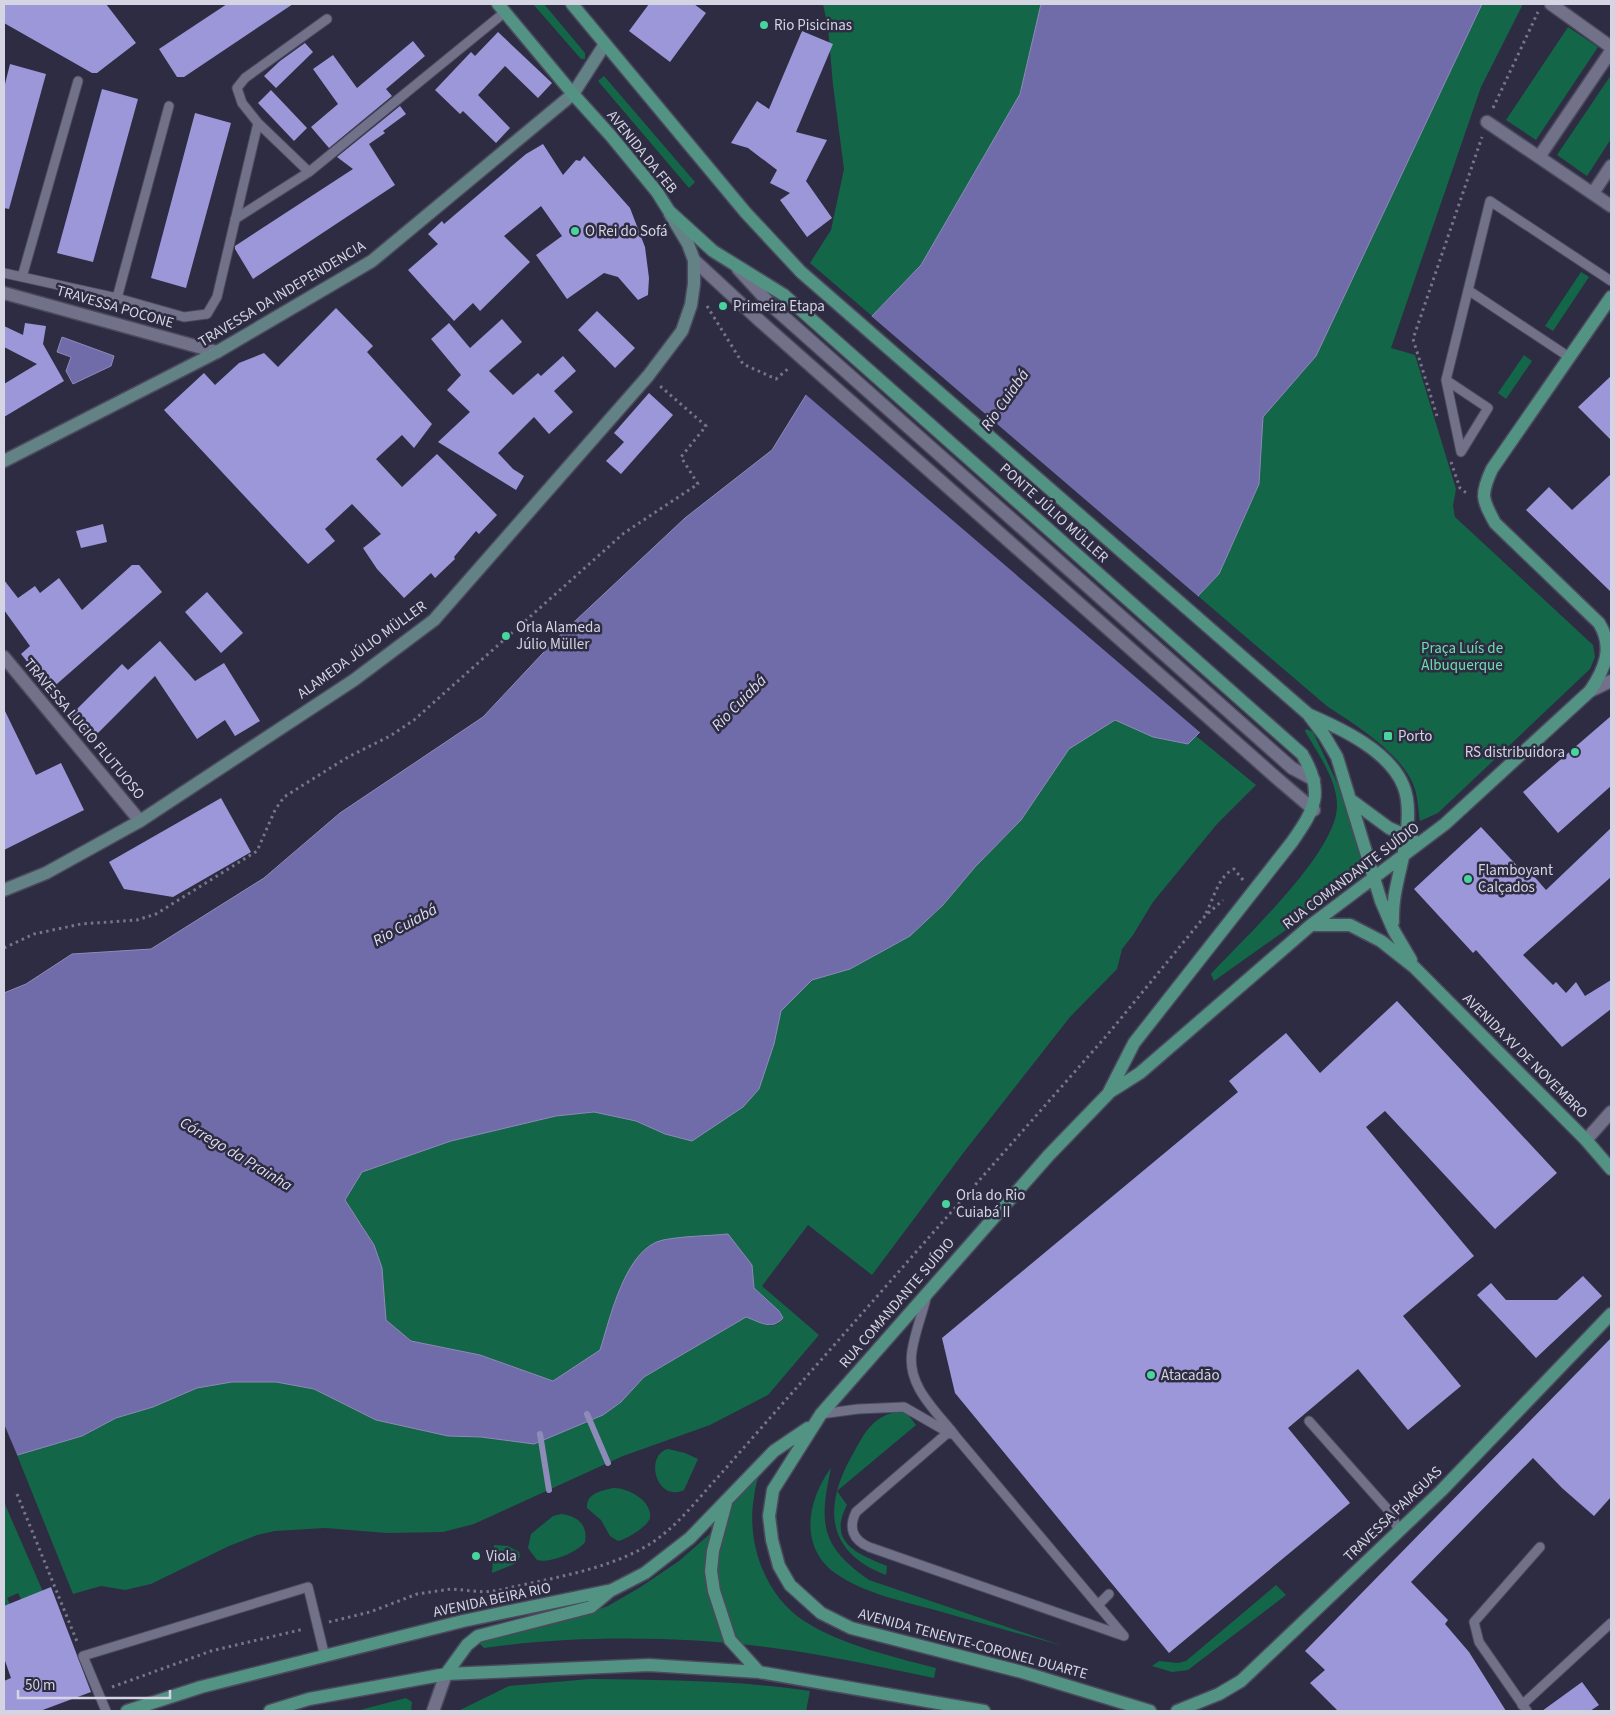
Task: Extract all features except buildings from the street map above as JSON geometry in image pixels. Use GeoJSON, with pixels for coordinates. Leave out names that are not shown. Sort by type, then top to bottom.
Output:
{"type":"FeatureCollection","features":[{"type":"Feature","properties":{"kind":"main road"},"geometry":{"type":"LineString","coordinates":[[572,4],[605,44]]}},
{"type":"Feature","properties":{"kind":"main road","name":"AVENIDA DA FEB"},"geometry":{"type":"LineString","coordinates":[[501,8],[611,136],[657,192],[669,211],[692,234],[734,265],[784,295]]}},
{"type":"Feature","properties":{"kind":"main road","name":"TRAVESSA DA INDEPENDENCIA"},"geometry":{"type":"LineString","coordinates":[[4,461],[217,352],[372,261],[573,94],[605,44]]}},
{"type":"Feature","properties":{"kind":"main road","name":"PONTE JÚLIO MÜLLER"},"geometry":{"type":"LineString","coordinates":[[605,44],[746,213],[802,272],[1308,714]]}},
{"type":"Feature","properties":{"kind":"main road","name":"ALAMEDA JÚLIO MÜLLER"},"geometry":{"type":"LineString","coordinates":[[4,890],[46,873],[140,821],[354,680],[434,620],[648,376],[682,331],[691,305],[694,284],[694,260],[688,244],[669,211]]}},
{"type":"Feature","properties":{"kind":"main road","name":"PONTE JÚLIO MÜLLER"},"geometry":{"type":"LineString","coordinates":[[784,295],[1302,754],[1314,780]]}},
{"type":"Feature","properties":{"kind":"main road"},"geometry":{"type":"LineString","coordinates":[[1590,691],[1598,679],[1608,643],[1599,622],[1495,523],[1486,506],[1483,489],[1492,469],[1611,297]]}},
{"type":"Feature","properties":{"kind":"main road","name":"RUA COMANDANTE SUÍDIO"},"geometry":{"type":"LineString","coordinates":[[813,1425],[928,1290],[1049,1155],[1108,1094],[1140,1073],[1311,925],[1424,841],[1590,691]]}},
{"type":"Feature","properties":{"kind":"main road"},"geometry":{"type":"LineString","coordinates":[[1308,714],[1324,735],[1337,757],[1375,879],[1394,931],[1414,967]]}},
{"type":"Feature","properties":{"kind":"main road"},"geometry":{"type":"LineString","coordinates":[[1308,714],[1356,737],[1373,749],[1403,784],[1406,794],[1405,837],[1394,894],[1394,931]]}},
{"type":"Feature","properties":{"kind":"main road"},"geometry":{"type":"LineString","coordinates":[[1314,780],[1316,799],[1314,810]]}},
{"type":"Feature","properties":{"kind":"main road"},"geometry":{"type":"LineString","coordinates":[[1351,800],[1389,828],[1405,837],[1424,841]]}},
{"type":"Feature","properties":{"kind":"main road","name":"RUA COMANDANTE SUÍDIO"},"geometry":{"type":"LineString","coordinates":[[1108,1094],[1134,1043],[1292,842],[1314,810]]}},
{"type":"Feature","properties":{"kind":"main road"},"geometry":{"type":"LineString","coordinates":[[1311,925],[1333,923],[1350,925],[1365,931],[1414,967]]}},
{"type":"Feature","properties":{"kind":"main road","name":"AVENIDA XV DE NOVEMBRO"},"geometry":{"type":"LineString","coordinates":[[1414,967],[1586,1140],[1611,1169]]}},
{"type":"Feature","properties":{"kind":"main road","name":"TRAVESSA PAIAGUAS"},"geometry":{"type":"LineString","coordinates":[[1177,1711],[1219,1694],[1241,1681],[1442,1491],[1611,1314]]}},
{"type":"Feature","properties":{"kind":"main road","name":"AVENIDA BEIRA RIO"},"geometry":{"type":"LineString","coordinates":[[127,1711],[201,1687],[463,1621],[612,1590],[645,1573],[690,1538],[774,1451],[813,1425]]}},
{"type":"Feature","properties":{"kind":"main road","name":"AVENIDA TENENTE-CORONEL DUARTE"},"geometry":{"type":"LineString","coordinates":[[813,1425],[773,1490],[769,1516],[772,1540],[779,1566],[790,1585],[803,1599],[820,1613],[851,1628],[1022,1672],[1150,1711]]}},
{"type":"Feature","properties":{"kind":"main road"},"geometry":{"type":"LineString","coordinates":[[727,1501],[713,1551],[711,1571],[714,1590],[730,1640],[759,1672]]}},
{"type":"Feature","properties":{"kind":"main road"},"geometry":{"type":"LineString","coordinates":[[446,1674],[466,1645],[478,1636],[489,1631],[550,1619],[591,1607],[612,1590]]}},
{"type":"Feature","properties":{"kind":"main road"},"geometry":{"type":"LineString","coordinates":[[270,1711],[309,1699],[446,1674],[649,1665],[759,1672],[984,1711]]}},
{"type":"Feature","properties":{"kind":"street"},"geometry":{"type":"LineString","coordinates":[[1551,4],[1611,47]]}},
{"type":"Feature","properties":{"kind":"street"},"geometry":{"type":"LineString","coordinates":[[1539,157],[1611,51]]}},
{"type":"Feature","properties":{"kind":"street"},"geometry":{"type":"LineString","coordinates":[[1487,122],[1611,206]]}},
{"type":"Feature","properties":{"kind":"street"},"geometry":{"type":"LineString","coordinates":[[1593,193],[1611,166]]}},
{"type":"Feature","properties":{"kind":"street"},"geometry":{"type":"LineString","coordinates":[[694,260],[760,321],[1314,810]]}},
{"type":"Feature","properties":{"kind":"street"},"geometry":{"type":"LineString","coordinates":[[734,265],[773,307],[1292,768],[1314,780]]}},
{"type":"Feature","properties":{"kind":"street","name":"TRAVESSA POCONE"},"geometry":{"type":"LineString","coordinates":[[4,293],[217,352]]}},
{"type":"Feature","properties":{"kind":"street","name":"TRAVESSA LUCIO FLUTUOSO"},"geometry":{"type":"LineString","coordinates":[[4,657],[140,821]]}},
{"type":"Feature","properties":{"kind":"street","name":"RUA COMANDANTE SUÍDIO"},"geometry":{"type":"LineString","coordinates":[[1590,691],[1611,681]]}},
{"type":"Feature","properties":{"kind":"street"},"geometry":{"type":"LineString","coordinates":[[1586,1140],[1611,1112]]}},
{"type":"Feature","properties":{"kind":"street"},"geometry":{"type":"LineString","coordinates":[[433,1711],[446,1674]]}},
{"type":"Feature","properties":{"kind":"lane"},"geometry":{"type":"LineString","coordinates":[[235,219],[309,172],[501,8]]}},
{"type":"Feature","properties":{"kind":"lane"},"geometry":{"type":"LineString","coordinates":[[309,172],[258,123],[242,103],[237,88],[245,78],[327,19]]}},
{"type":"Feature","properties":{"kind":"lane"},"geometry":{"type":"LineString","coordinates":[[22,277],[78,81]]}},
{"type":"Feature","properties":{"kind":"lane"},"geometry":{"type":"LineString","coordinates":[[117,298],[170,106]]}},
{"type":"Feature","properties":{"kind":"lane"},"geometry":{"type":"LineString","coordinates":[[4,273],[117,298],[184,317],[207,314],[217,297],[258,123]]}},
{"type":"Feature","properties":{"kind":"lane"},"geometry":{"type":"LineString","coordinates":[[1446,380],[1488,408],[1461,452],[1446,380],[1490,201],[1611,281]]}},
{"type":"Feature","properties":{"kind":"lane"},"geometry":{"type":"LineString","coordinates":[[1468,290],[1569,358]]}},
{"type":"Feature","properties":{"kind":"lane"},"geometry":{"type":"LineString","coordinates":[[928,1290],[912,1351],[912,1375],[916,1386],[952,1434],[1124,1636],[869,1547],[856,1539],[851,1526],[856,1512],[952,1434]]}},
{"type":"Feature","properties":{"kind":"lane"},"geometry":{"type":"LineString","coordinates":[[821,1414],[858,1409],[904,1407],[952,1434]]}},
{"type":"Feature","properties":{"kind":"lane"},"geometry":{"type":"LineString","coordinates":[[1309,1421],[1390,1512],[1399,1531]]}},
{"type":"Feature","properties":{"kind":"lane"},"geometry":{"type":"LineString","coordinates":[[1540,1547],[1474,1622],[1479,1642],[1524,1708],[1611,1623]]}},
{"type":"Feature","properties":{"kind":"lane"},"geometry":{"type":"LineString","coordinates":[[106,1711],[84,1656],[308,1587],[324,1657]]}},
{"type":"Feature","properties":{"kind":"lane"},"geometry":{"type":"LineString","coordinates":[[1098,1605],[1109,1594]]}},
{"type":"Feature","properties":{"kind":"path"},"geometry":{"type":"LineString","coordinates":[[4,948],[34,934],[81,924],[137,920],[156,914],[257,851],[274,810],[284,797],[348,756],[390,736],[414,720],[624,533],[698,484],[681,457],[706,426],[648,376]]}},
{"type":"Feature","properties":{"kind":"path"},"geometry":{"type":"LineString","coordinates":[[1205,916],[1219,885],[1229,871],[1234,869],[1239,872],[1243,883],[1249,876]]}},
{"type":"Feature","properties":{"kind":"path"},"geometry":{"type":"LineString","coordinates":[[98,1693],[211,1651],[370,1612],[417,1594],[459,1588],[485,1592],[500,1590],[594,1567],[638,1551],[662,1534],[718,1477],[1108,1034],[1205,916],[1230,894]]}},
{"type":"Feature","properties":{"kind":"path"},"geometry":{"type":"LineString","coordinates":[[17,1494],[84,1656]]}},
{"type":"Feature","properties":{"kind":"green space"},"geometry":{"type":"Polygon","coordinates":[[[533,4],[544,4],[585,53],[585,59],[581,59],[533,4]]]}},
{"type":"Feature","properties":{"kind":"green space"},"geometry":{"type":"Polygon","coordinates":[[[823,4],[1041,4],[1020,94],[921,265],[872,316],[810,263],[831,230],[844,169],[833,85],[828,27],[823,4]]]}},
{"type":"Feature","properties":{"kind":"green space","name":"Praça Luís de Albuquerque"},"geometry":{"type":"Polygon","coordinates":[[[1482,4],[1523,4],[1481,87],[1391,348],[1415,355],[1456,489],[1453,506],[1455,517],[1593,645],[1595,657],[1590,669],[1438,813],[1420,821],[1415,788],[1407,773],[1388,751],[1364,731],[1328,707],[1198,596],[1219,574],[1259,484],[1263,417],[1316,356],[1482,4]]]}},
{"type":"Feature","properties":{"kind":"green space"},"geometry":{"type":"Polygon","coordinates":[[[1568,27],[1598,47],[1536,140],[1506,120],[1568,27]]]}},
{"type":"Feature","properties":{"kind":"green space"},"geometry":{"type":"Polygon","coordinates":[[[1611,75],[1611,139],[1587,176],[1557,155],[1611,75]]]}},
{"type":"Feature","properties":{"kind":"green space"},"geometry":{"type":"Polygon","coordinates":[[[604,76],[695,182],[689,188],[598,81],[604,76]]]}},
{"type":"Feature","properties":{"kind":"green space"},"geometry":{"type":"Polygon","coordinates":[[[1581,272],[1589,277],[1553,331],[1545,326],[1581,272]]]}},
{"type":"Feature","properties":{"kind":"green space"},"geometry":{"type":"Polygon","coordinates":[[[1524,355],[1532,361],[1506,399],[1498,393],[1524,355]]]}},
{"type":"Feature","properties":{"kind":"green space"},"geometry":{"type":"Polygon","coordinates":[[[1115,719],[1153,737],[1188,744],[1196,736],[1256,785],[1217,824],[1153,902],[1122,949],[1117,969],[1070,1017],[964,1152],[872,1275],[808,1225],[762,1286],[819,1335],[768,1395],[710,1425],[623,1456],[474,1524],[443,1532],[387,1533],[325,1528],[275,1531],[257,1535],[229,1546],[151,1584],[125,1590],[101,1586],[73,1594],[17,1455],[82,1436],[116,1418],[153,1407],[197,1388],[232,1382],[276,1382],[314,1389],[343,1402],[414,1428],[448,1436],[481,1437],[534,1444],[621,1402],[644,1377],[746,1317],[770,1326],[778,1324],[783,1318],[779,1311],[754,1288],[752,1265],[688,1239],[661,1240],[620,1287],[600,1350],[553,1381],[480,1355],[411,1341],[386,1320],[384,1300],[365,1230],[345,1201],[362,1172],[451,1141],[556,1116],[594,1112],[636,1121],[665,1134],[759,1089],[774,1044],[781,1011],[812,980],[850,969],[910,936],[943,905],[975,867],[1021,820],[1069,749],[1115,719]]]}},
{"type":"Feature","properties":{"kind":"green space"},"geometry":{"type":"Polygon","coordinates":[[[1306,729],[1313,732],[1341,791],[1366,873],[1214,981],[1211,974],[1287,894],[1323,845],[1333,823],[1337,804],[1336,794],[1326,766],[1305,731],[1306,729]]]}},
{"type":"Feature","properties":{"kind":"green space"},"geometry":{"type":"Polygon","coordinates":[[[906,1412],[916,1425],[837,1491],[844,1471],[870,1426],[888,1414],[906,1412]]]}},
{"type":"Feature","properties":{"kind":"green space"},"geometry":{"type":"Polygon","coordinates":[[[668,1449],[685,1453],[698,1459],[684,1490],[674,1492],[666,1490],[656,1477],[656,1460],[661,1453],[668,1449]]]}},
{"type":"Feature","properties":{"kind":"green space"},"geometry":{"type":"Polygon","coordinates":[[[761,1468],[754,1493],[753,1532],[761,1566],[769,1583],[779,1597],[790,1610],[804,1621],[834,1637],[851,1644],[936,1668],[934,1678],[793,1651],[702,1641],[592,1639],[484,1648],[480,1644],[480,1638],[575,1618],[608,1606],[639,1588],[679,1561],[711,1533],[761,1468]]]}},
{"type":"Feature","properties":{"kind":"green space"},"geometry":{"type":"Polygon","coordinates":[[[831,1468],[825,1504],[827,1532],[832,1544],[853,1568],[869,1580],[1063,1646],[883,1596],[858,1586],[835,1573],[823,1562],[816,1550],[811,1536],[810,1522],[817,1494],[831,1468]]]}},
{"type":"Feature","properties":{"kind":"green space"},"geometry":{"type":"Polygon","coordinates":[[[613,1488],[619,1488],[638,1496],[650,1512],[650,1518],[641,1529],[618,1541],[610,1536],[601,1520],[587,1508],[587,1503],[592,1496],[613,1488]]]}},
{"type":"Feature","properties":{"kind":"green space"},"geometry":{"type":"Polygon","coordinates":[[[837,1491],[847,1505],[842,1518],[841,1529],[843,1538],[856,1551],[887,1566],[886,1575],[865,1565],[850,1553],[840,1539],[835,1524],[834,1507],[837,1491]]]}},
{"type":"Feature","properties":{"kind":"green space"},"geometry":{"type":"Polygon","coordinates":[[[4,1502],[44,1594],[23,1603],[18,1593],[7,1598],[10,1604],[4,1607],[4,1502]]]}},
{"type":"Feature","properties":{"kind":"green space"},"geometry":{"type":"Polygon","coordinates":[[[561,1514],[577,1519],[580,1522],[585,1531],[585,1542],[576,1550],[556,1559],[537,1560],[528,1548],[531,1534],[553,1516],[561,1514]]]}},
{"type":"Feature","properties":{"kind":"green space"},"geometry":{"type":"Polygon","coordinates":[[[494,1545],[508,1546],[519,1552],[520,1556],[517,1563],[492,1573],[494,1545]]]}},
{"type":"Feature","properties":{"kind":"green space"},"geometry":{"type":"Polygon","coordinates":[[[1276,1585],[1286,1595],[1188,1670],[1172,1672],[1152,1666],[1159,1661],[1178,1663],[1186,1661],[1276,1585]]]}},
{"type":"Feature","properties":{"kind":"green space"},"geometry":{"type":"Polygon","coordinates":[[[590,1679],[728,1683],[810,1691],[806,1711],[458,1711],[509,1686],[590,1679]]]}},
{"type":"Feature","properties":{"kind":"green space"},"geometry":{"type":"Polygon","coordinates":[[[406,1698],[412,1702],[411,1711],[356,1711],[406,1698]]]}},
{"type":"Feature","properties":{"kind":"water"},"geometry":{"type":"Polygon","coordinates":[[[1041,4],[1482,4],[1316,356],[1263,417],[1259,484],[1219,574],[1198,596],[1209,723],[1188,744],[1153,737],[1115,720],[1069,749],[1021,820],[975,867],[943,905],[910,936],[850,969],[812,980],[781,1011],[774,1044],[759,1089],[743,1107],[692,1141],[665,1134],[636,1121],[594,1112],[556,1116],[451,1141],[362,1172],[345,1200],[374,1245],[382,1268],[386,1320],[411,1341],[480,1355],[553,1381],[600,1350],[614,1304],[629,1270],[639,1256],[650,1246],[663,1240],[728,1234],[752,1265],[754,1288],[779,1311],[783,1318],[779,1322],[770,1325],[746,1317],[644,1377],[621,1402],[603,1415],[534,1444],[481,1437],[448,1436],[376,1420],[314,1389],[276,1382],[232,1382],[197,1388],[153,1407],[116,1418],[82,1436],[4,1459],[4,993],[26,984],[72,954],[151,949],[264,878],[340,813],[483,717],[558,637],[685,518],[772,450],[806,395],[872,316],[921,265],[1020,94],[1041,4]]]}},
{"type":"Feature","properties":{"kind":"water"},"geometry":{"type":"Polygon","coordinates":[[[62,337],[114,356],[111,366],[73,384],[66,371],[71,357],[57,352],[62,337]]]}},
{"type":"Feature","properties":{"kind":"pier"},"geometry":{"type":"Polygon","coordinates":[[[870,315],[1200,598],[1205,629],[1221,666],[1219,698],[1211,725],[1202,734],[804,393],[870,315]]]}},
{"type":"Feature","properties":{"kind":"pier"},"geometry":{"type":"Polygon","coordinates":[[[4,1424],[18,1457],[4,1461],[4,1424]]]}},
{"type":"Feature","properties":{"kind":"waterway"},"geometry":{"type":"LineString","coordinates":[[587,1414],[608,1463]]}},
{"type":"Feature","properties":{"kind":"waterway"},"geometry":{"type":"LineString","coordinates":[[540,1434],[549,1490]]}},
{"type":"Feature","properties":{"kind":"place","name":"Rio Pisicinas"},"geometry":{"type":"Point","coordinates":[764,25]}},
{"type":"Feature","properties":{"kind":"place","name":"O Rei do Sofá"},"geometry":{"type":"Point","coordinates":[575,231]}},
{"type":"Feature","properties":{"kind":"place","name":"Primeira Etapa"},"geometry":{"type":"Point","coordinates":[723,306]}},
{"type":"Feature","properties":{"kind":"place","name":"Orla Alameda Júlio Müller"},"geometry":{"type":"Point","coordinates":[506,636]}},
{"type":"Feature","properties":{"kind":"place","name":"Porto"},"geometry":{"type":"Point","coordinates":[1388,736]}},
{"type":"Feature","properties":{"kind":"place","name":"RS distribuidora"},"geometry":{"type":"Point","coordinates":[1575,752]}},
{"type":"Feature","properties":{"kind":"place","name":"Flamboyant Calçados"},"geometry":{"type":"Point","coordinates":[1468,879]}},
{"type":"Feature","properties":{"kind":"place","name":"Orla do Rio Cuiabá II"},"geometry":{"type":"Point","coordinates":[946,1204]}},
{"type":"Feature","properties":{"kind":"place","name":"Atacadão"},"geometry":{"type":"Point","coordinates":[1151,1375]}},
{"type":"Feature","properties":{"kind":"place","name":"Viola"},"geometry":{"type":"Point","coordinates":[476,1556]}},
{"type":"Feature","properties":{"kind":"water label","name":"Rio Cuiabá"},"geometry":{"type":"Point","coordinates":[1005,400]}},
{"type":"Feature","properties":{"kind":"water label","name":"Rio Cuiabá"},"geometry":{"type":"Point","coordinates":[739,703]}},
{"type":"Feature","properties":{"kind":"water label","name":"Rio Cuiabá"},"geometry":{"type":"Point","coordinates":[405,925]}},
{"type":"Feature","properties":{"kind":"water label","name":"Córrego da Prainha"},"geometry":{"type":"Point","coordinates":[236,1154]}}]}
